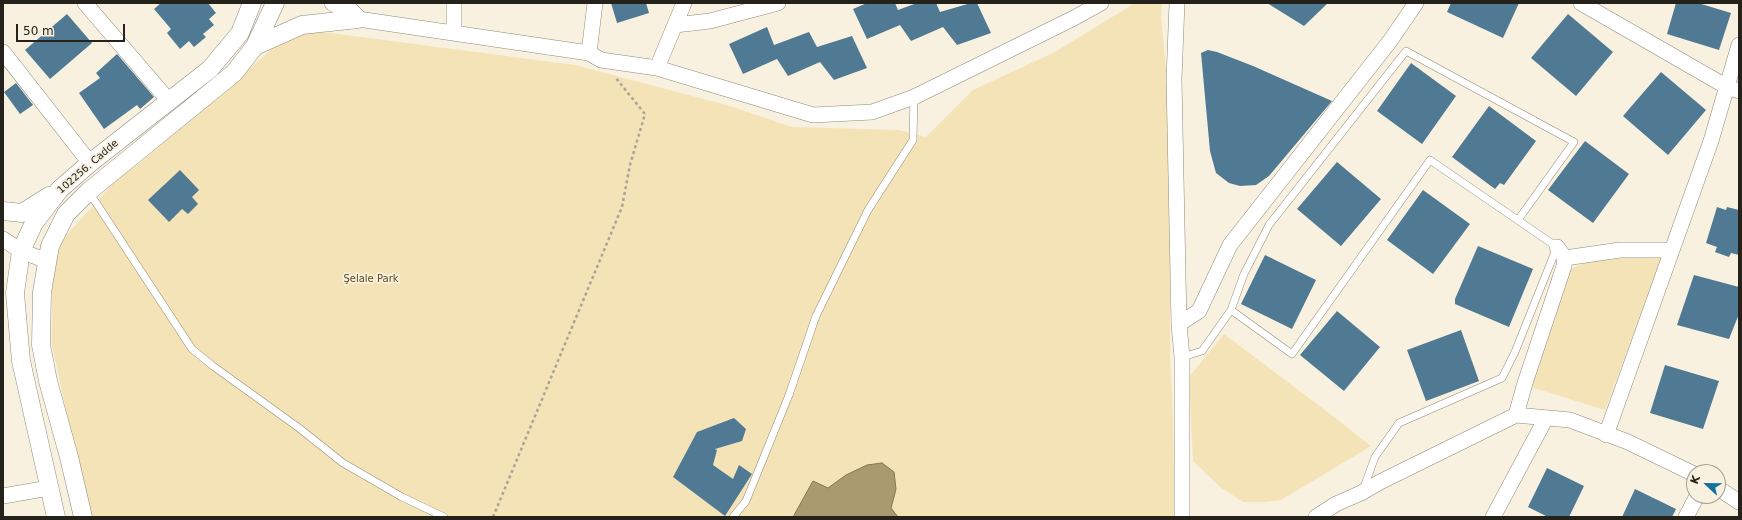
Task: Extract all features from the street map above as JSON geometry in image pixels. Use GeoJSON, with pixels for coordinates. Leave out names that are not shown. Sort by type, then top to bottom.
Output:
{"type":"FeatureCollection","features":[{"type":"Feature","properties":{"kind":"street"},"geometry":{"type":"LineString","coordinates":[[85,3],[169,101]]}},
{"type":"Feature","properties":{"kind":"street","name":"102256. Cadde"},"geometry":{"type":"LineString","coordinates":[[56,517],[21,361],[15,294],[21,252],[34,222],[60,189],[90,163],[210,69],[240,32],[252,3]]}},
{"type":"Feature","properties":{"kind":"street","name":"102256. Cadde"},"geometry":{"type":"LineString","coordinates":[[83,517],[69,457],[48,381],[41,345],[42,292],[50,246],[66,214],[88,192],[234,73],[254,46],[275,3]]}},
{"type":"Feature","properties":{"kind":"street"},"geometry":{"type":"LineString","coordinates":[[332,3],[358,19]]}},
{"type":"Feature","properties":{"kind":"street"},"geometry":{"type":"LineString","coordinates":[[342,3],[358,19]]}},
{"type":"Feature","properties":{"kind":"street"},"geometry":{"type":"LineString","coordinates":[[454,3],[454,32]]}},
{"type":"Feature","properties":{"kind":"street"},"geometry":{"type":"LineString","coordinates":[[595,3],[595,56]]}},
{"type":"Feature","properties":{"kind":"street"},"geometry":{"type":"LineString","coordinates":[[657,68],[684,3]]}},
{"type":"Feature","properties":{"kind":"street"},"geometry":{"type":"LineString","coordinates":[[675,25],[710,21],[778,3]]}},
{"type":"Feature","properties":{"kind":"street"},"geometry":{"type":"LineString","coordinates":[[254,46],[302,25],[358,19],[454,32],[657,68],[813,116],[872,112],[914,97],[1074,18],[1100,3]]}},
{"type":"Feature","properties":{"kind":"street"},"geometry":{"type":"LineString","coordinates":[[1177,3],[1174,79],[1179,324],[1182,357],[1182,517]]}},
{"type":"Feature","properties":{"kind":"street"},"geometry":{"type":"LineString","coordinates":[[1179,324],[1200,312],[1230,246],[1390,41],[1416,3]]}},
{"type":"Feature","properties":{"kind":"street"},"geometry":{"type":"LineString","coordinates":[[1581,3],[1733,89]]}},
{"type":"Feature","properties":{"kind":"street"},"geometry":{"type":"LineString","coordinates":[[1606,435],[1711,141],[1733,89],[1739,45]]}},
{"type":"Feature","properties":{"kind":"street"},"geometry":{"type":"LineString","coordinates":[[3,52],[90,163]]}},
{"type":"Feature","properties":{"kind":"street"},"geometry":{"type":"LineString","coordinates":[[3,211],[22,213],[60,189]]}},
{"type":"Feature","properties":{"kind":"street"},"geometry":{"type":"LineString","coordinates":[[3,239],[21,252],[47,261]]}},
{"type":"Feature","properties":{"kind":"street"},"geometry":{"type":"LineString","coordinates":[[1516,415],[1525,383],[1564,266],[1561,252],[1672,250]]}},
{"type":"Feature","properties":{"kind":"street"},"geometry":{"type":"LineString","coordinates":[[3,302],[17,321]]}},
{"type":"Feature","properties":{"kind":"street"},"geometry":{"type":"LineString","coordinates":[[1316,517],[1336,504],[1361,494],[1516,415],[1570,420],[1606,435],[1628,442],[1686,470]]}},
{"type":"Feature","properties":{"kind":"street"},"geometry":{"type":"LineString","coordinates":[[1493,517],[1546,418]]}},
{"type":"Feature","properties":{"kind":"street"},"geometry":{"type":"LineString","coordinates":[[3,496],[49,488]]}},
{"type":"Feature","properties":{"kind":"street"},"geometry":{"type":"LineString","coordinates":[[1726,493],[1739,502]]}},
{"type":"Feature","properties":{"kind":"street"},"geometry":{"type":"LineString","coordinates":[[1686,517],[1693,504]]}},
{"type":"Feature","properties":{"kind":"lane"},"geometry":{"type":"LineString","coordinates":[[1182,357],[1202,351],[1231,310],[1244,274],[1269,226],[1406,52],[1574,142],[1518,220]]}},
{"type":"Feature","properties":{"kind":"lane"},"geometry":{"type":"LineString","coordinates":[[733,517],[746,501],[749,494],[789,395],[816,316],[868,210],[913,140],[914,97]]}},
{"type":"Feature","properties":{"kind":"lane"},"geometry":{"type":"LineString","coordinates":[[1231,310],[1292,354],[1430,160],[1518,220],[1561,252],[1502,378],[1399,424],[1375,457],[1361,494]]}},
{"type":"Feature","properties":{"kind":"lane"},"geometry":{"type":"LineString","coordinates":[[88,192],[192,349],[213,366],[299,428],[343,463],[402,497],[444,517]]}},
{"type":"Feature","properties":{"kind":"path"},"geometry":{"type":"LineString","coordinates":[[493,517],[622,207],[630,165],[645,114],[595,56]]}},
{"type":"Feature","properties":{"kind":"green space","name":"Şelale Park"},"geometry":{"type":"Polygon","coordinates":[[[1135,3],[1162,3],[1161,17],[1170,109],[1170,356],[1175,517],[89,517],[52,345],[52,268],[63,239],[117,179],[140,163],[273,48],[293,37],[315,31],[575,65],[730,106],[792,127],[899,130],[926,137],[973,90],[1055,52],[1135,3]]]}},
{"type":"Feature","properties":{"kind":"green space"},"geometry":{"type":"Polygon","coordinates":[[[1663,254],[1605,410],[1531,387],[1571,269],[1587,262],[1663,254]]]}},
{"type":"Feature","properties":{"kind":"green space"},"geometry":{"type":"Polygon","coordinates":[[[1224,334],[1371,446],[1281,500],[1243,502],[1220,487],[1193,461],[1189,377],[1224,334]]]}},
{"type":"Feature","properties":{"kind":"shaded area"},"geometry":{"type":"Polygon","coordinates":[[[882,463],[894,472],[896,489],[891,508],[898,517],[793,517],[813,481],[828,488],[846,475],[867,465],[882,463]]]}},
{"type":"Feature","properties":{"kind":"building"},"geometry":{"type":"Polygon","coordinates":[[[161,3],[208,3],[216,13],[209,19],[214,25],[203,34],[206,37],[194,47],[189,41],[180,49],[167,33],[171,29],[154,9],[161,3]]]}},
{"type":"Feature","properties":{"kind":"building"},"geometry":{"type":"Polygon","coordinates":[[[611,3],[646,3],[649,13],[617,23],[611,3]]]}},
{"type":"Feature","properties":{"kind":"building"},"geometry":{"type":"Polygon","coordinates":[[[867,3],[895,3],[898,10],[917,3],[936,3],[940,12],[971,3],[977,3],[991,33],[957,45],[943,27],[911,41],[900,25],[867,39],[853,9],[867,3]]]}},
{"type":"Feature","properties":{"kind":"building"},"geometry":{"type":"Polygon","coordinates":[[[1267,3],[1328,3],[1304,26],[1267,3]]]}},
{"type":"Feature","properties":{"kind":"building"},"geometry":{"type":"Polygon","coordinates":[[[1451,3],[1519,3],[1503,38],[1447,12],[1451,3]]]}},
{"type":"Feature","properties":{"kind":"building"},"geometry":{"type":"Polygon","coordinates":[[[1676,3],[1698,3],[1731,13],[1719,50],[1667,34],[1676,3]]]}},
{"type":"Feature","properties":{"kind":"building"},"geometry":{"type":"Polygon","coordinates":[[[67,14],[92,43],[50,79],[25,50],[67,14]]]}},
{"type":"Feature","properties":{"kind":"building"},"geometry":{"type":"Polygon","coordinates":[[[1568,14],[1613,52],[1576,96],[1531,58],[1568,14]]]}},
{"type":"Feature","properties":{"kind":"building"},"geometry":{"type":"Polygon","coordinates":[[[767,27],[774,45],[809,32],[817,47],[852,36],[867,68],[834,80],[820,62],[788,76],[777,59],[743,74],[729,44],[767,27]]]}},
{"type":"Feature","properties":{"kind":"building"},"geometry":{"type":"Polygon","coordinates":[[[1208,50],[1253,66],[1332,101],[1269,176],[1256,185],[1240,186],[1229,183],[1216,173],[1210,151],[1201,53],[1208,50]]]}},
{"type":"Feature","properties":{"kind":"building"},"geometry":{"type":"Polygon","coordinates":[[[117,54],[154,97],[140,109],[137,105],[104,129],[79,93],[100,78],[96,73],[117,54]]]}},
{"type":"Feature","properties":{"kind":"building"},"geometry":{"type":"Polygon","coordinates":[[[1411,63],[1456,96],[1422,144],[1377,111],[1411,63]]]}},
{"type":"Feature","properties":{"kind":"building"},"geometry":{"type":"Polygon","coordinates":[[[1661,72],[1706,110],[1668,155],[1623,116],[1661,72]]]}},
{"type":"Feature","properties":{"kind":"building"},"geometry":{"type":"Polygon","coordinates":[[[16,83],[33,105],[20,114],[4,92],[16,83]]]}},
{"type":"Feature","properties":{"kind":"building"},"geometry":{"type":"Polygon","coordinates":[[[1489,106],[1536,141],[1504,185],[1500,183],[1495,189],[1452,157],[1489,106]]]}},
{"type":"Feature","properties":{"kind":"building"},"geometry":{"type":"Polygon","coordinates":[[[1585,141],[1629,174],[1593,223],[1548,190],[1585,141]]]}},
{"type":"Feature","properties":{"kind":"building"},"geometry":{"type":"Polygon","coordinates":[[[1337,162],[1381,199],[1341,246],[1297,209],[1337,162]]]}},
{"type":"Feature","properties":{"kind":"building"},"geometry":{"type":"Polygon","coordinates":[[[180,170],[199,190],[192,197],[198,204],[188,214],[182,209],[169,222],[148,200],[180,170]]]}},
{"type":"Feature","properties":{"kind":"building"},"geometry":{"type":"Polygon","coordinates":[[[1423,190],[1470,224],[1433,274],[1387,240],[1423,190]]]}},
{"type":"Feature","properties":{"kind":"building"},"geometry":{"type":"Polygon","coordinates":[[[1717,207],[1726,210],[1727,207],[1739,210],[1739,255],[1731,253],[1729,257],[1715,252],[1717,247],[1706,243],[1717,207]]]}},
{"type":"Feature","properties":{"kind":"building"},"geometry":{"type":"Polygon","coordinates":[[[1478,246],[1533,269],[1509,327],[1455,304],[1455,299],[1478,246]]]}},
{"type":"Feature","properties":{"kind":"building"},"geometry":{"type":"Polygon","coordinates":[[[1265,255],[1316,280],[1292,329],[1241,304],[1265,255]]]}},
{"type":"Feature","properties":{"kind":"building"},"geometry":{"type":"Polygon","coordinates":[[[1694,275],[1739,287],[1739,314],[1729,339],[1677,325],[1694,275]]]}},
{"type":"Feature","properties":{"kind":"building"},"geometry":{"type":"Polygon","coordinates":[[[1337,311],[1380,347],[1344,391],[1300,355],[1337,311]]]}},
{"type":"Feature","properties":{"kind":"building"},"geometry":{"type":"Polygon","coordinates":[[[1461,330],[1479,381],[1426,401],[1407,350],[1461,330]]]}},
{"type":"Feature","properties":{"kind":"building"},"geometry":{"type":"Polygon","coordinates":[[[1665,365],[1719,381],[1703,429],[1650,413],[1665,365]]]}},
{"type":"Feature","properties":{"kind":"building"},"geometry":{"type":"Polygon","coordinates":[[[734,418],[746,429],[742,441],[715,449],[717,450],[713,465],[733,479],[739,465],[752,474],[725,516],[673,477],[697,432],[734,418]]]}},
{"type":"Feature","properties":{"kind":"building"},"geometry":{"type":"Polygon","coordinates":[[[1547,468],[1584,486],[1569,517],[1548,517],[1528,507],[1547,468]]]}},
{"type":"Feature","properties":{"kind":"building"},"geometry":{"type":"Polygon","coordinates":[[[1635,489],[1676,509],[1672,517],[1622,517],[1635,489]]]}}]}
